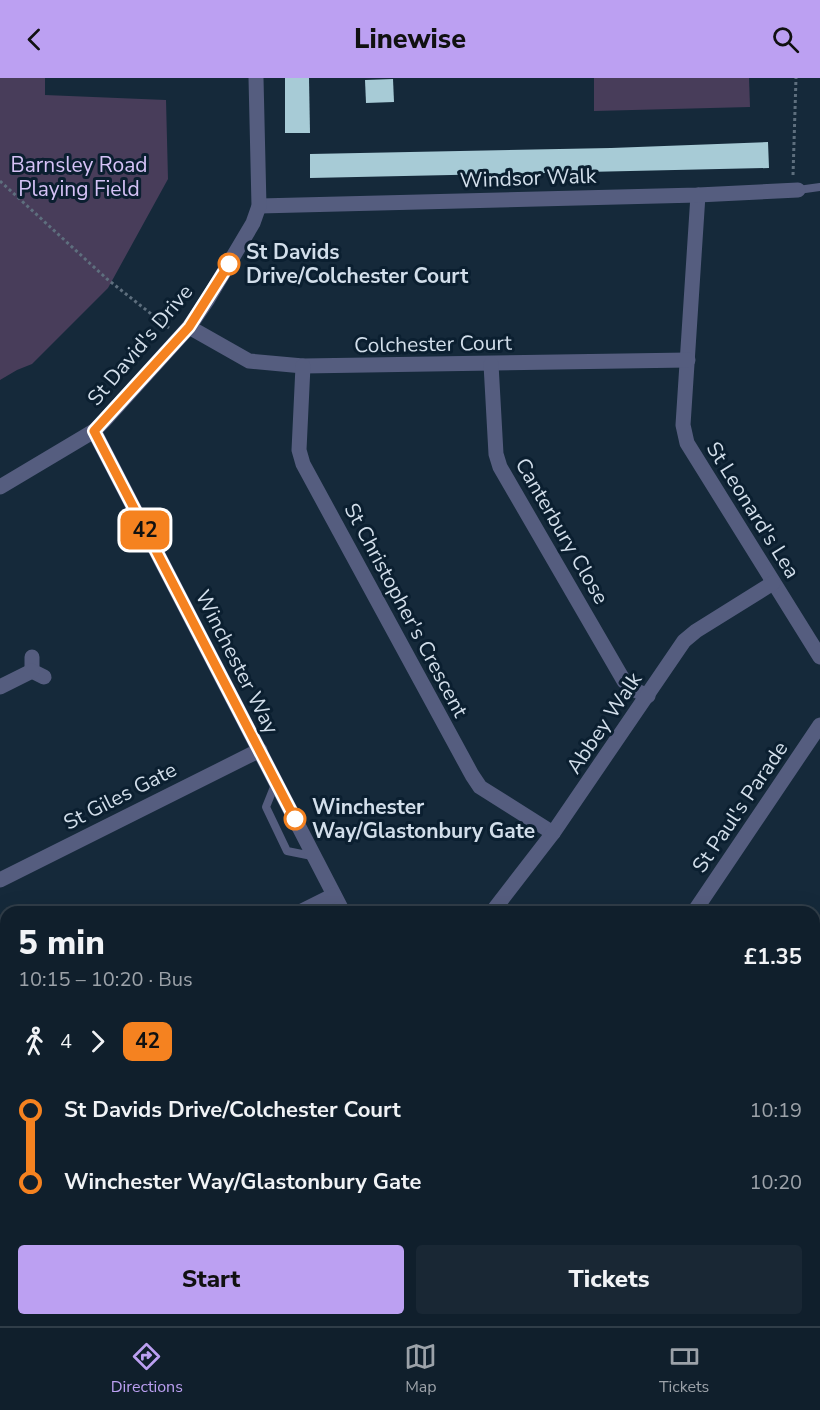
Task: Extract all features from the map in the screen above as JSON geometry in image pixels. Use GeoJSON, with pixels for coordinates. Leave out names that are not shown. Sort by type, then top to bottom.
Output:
{"type":"FeatureCollection","features":[{"type":"Feature","properties":{"kind":"street","name":"St David's Drive"},"geometry":{"type":"LineString","coordinates":[[0,487],[94,431],[184,332],[208,299],[247,232],[259,206],[256,78]]}},
{"type":"Feature","properties":{"kind":"street","name":"Windsor Walk"},"geometry":{"type":"LineString","coordinates":[[259,206],[698,195],[795,190]]}},
{"type":"Feature","properties":{"kind":"street","name":"St Leonard's Lea"},"geometry":{"type":"LineString","coordinates":[[698,195],[683,424],[687,443],[820,657]]}},
{"type":"Feature","properties":{"kind":"street","name":"Colchester Court"},"geometry":{"type":"LineString","coordinates":[[184,332],[249,361],[303,366],[688,360]]}},
{"type":"Feature","properties":{"kind":"street","name":"Canterbury Close"},"geometry":{"type":"LineString","coordinates":[[491,364],[496,454],[500,467],[624,681],[648,696]]}},
{"type":"Feature","properties":{"kind":"street","name":"St Christopher's Crescent"},"geometry":{"type":"LineString","coordinates":[[303,366],[299,450],[303,464],[472,776],[480,787],[553,833]]}},
{"type":"Feature","properties":{"kind":"street","name":"Winchester Way"},"geometry":{"type":"LineString","coordinates":[[94,431],[340,906]]}},
{"type":"Feature","properties":{"kind":"street","name":"Abbey Walk"},"geometry":{"type":"LineString","coordinates":[[497,906],[553,833],[684,641],[773,582]]}},
{"type":"Feature","properties":{"kind":"street"},"geometry":{"type":"LineString","coordinates":[[0,687],[36,669]]}},
{"type":"Feature","properties":{"kind":"street","name":"St Paul's Parade"},"geometry":{"type":"LineString","coordinates":[[698,906],[820,724]]}},
{"type":"Feature","properties":{"kind":"street","name":"St Giles Gate"},"geometry":{"type":"LineString","coordinates":[[0,880],[260,750]]}},
{"type":"Feature","properties":{"kind":"street"},"geometry":{"type":"LineString","coordinates":[[312,906],[334,895]]}},
{"type":"Feature","properties":{"kind":"lane"},"geometry":{"type":"LineString","coordinates":[[795,190],[820,187]]}},
{"type":"Feature","properties":{"kind":"lane"},"geometry":{"type":"LineString","coordinates":[[276,783],[266,807],[286,851],[314,856]]}},
{"type":"Feature","properties":{"kind":"path"},"geometry":{"type":"LineString","coordinates":[[795,190],[796,78]]}},
{"type":"Feature","properties":{"kind":"path"},"geometry":{"type":"LineString","coordinates":[[0,181],[107,279],[184,332]]}},
{"type":"Feature","properties":{"kind":"green space","name":"Barnsley Road Playing Field"},"geometry":{"type":"Polygon","coordinates":[[[0,78],[45,78],[45,95],[166,100],[168,179],[108,288],[32,364],[0,380],[0,78]]]}},
{"type":"Feature","properties":{"kind":"green space"},"geometry":{"type":"Polygon","coordinates":[[[594,78],[749,78],[750,107],[594,111],[594,78]]]}},
{"type":"Feature","properties":{"kind":"building"},"geometry":{"type":"Polygon","coordinates":[[[285,78],[309,78],[310,133],[285,133],[285,78]]]}},
{"type":"Feature","properties":{"kind":"building"},"geometry":{"type":"Polygon","coordinates":[[[393,79],[394,102],[366,103],[365,80],[393,79]]]}},
{"type":"Feature","properties":{"kind":"building"},"geometry":{"type":"Polygon","coordinates":[[[768,142],[769,168],[310,178],[310,154],[611,148],[768,142]]]}},
{"type":"Feature","properties":{"kind":"bus line","name":"42"},"geometry":{"type":"LineString","coordinates":[[229,264],[189,327],[94,431],[295,819]]}},
{"type":"Feature","properties":{"kind":"place","name":"St Davids Drive/Colchester Court"},"geometry":{"type":"Point","coordinates":[229,264]}},
{"type":"Feature","properties":{"kind":"place","name":"Winchester Way/Glastonbury Gate"},"geometry":{"type":"Point","coordinates":[295,819]}}]}
